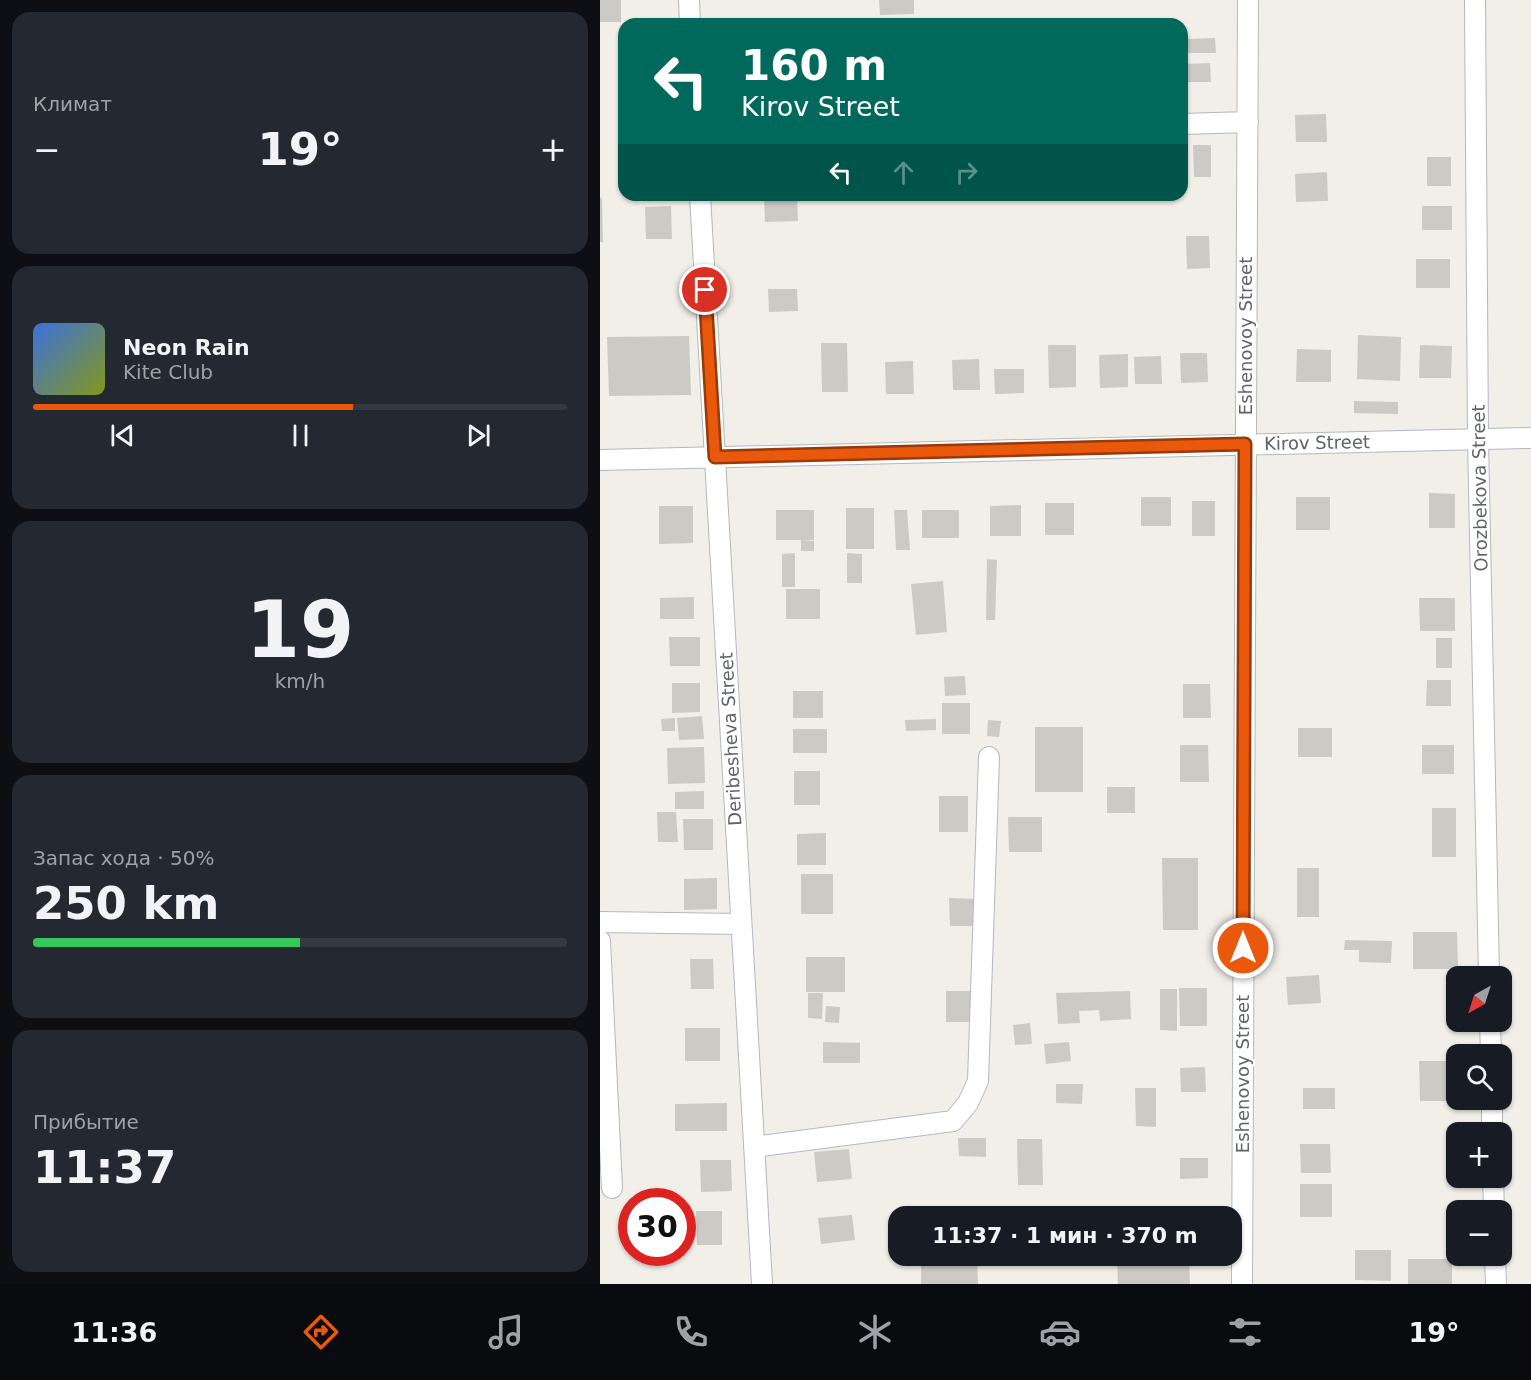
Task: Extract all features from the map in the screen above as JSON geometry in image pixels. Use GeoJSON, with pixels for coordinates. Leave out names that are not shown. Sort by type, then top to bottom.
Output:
{"type":"FeatureCollection","features":[{"type":"Feature","properties":{"kind":"street"},"geometry":{"type":"LineString","coordinates":[[689,0],[690,18]]}},
{"type":"Feature","properties":{"kind":"street","name":"Eshenovoy Street"},"geometry":{"type":"LineString","coordinates":[[1242,1284],[1248,0]]}},
{"type":"Feature","properties":{"kind":"street","name":"Orozbekova Street"},"geometry":{"type":"LineString","coordinates":[[1475,0],[1478,439],[1489,966]]}},
{"type":"Feature","properties":{"kind":"street"},"geometry":{"type":"LineString","coordinates":[[1188,124],[1248,122]]}},
{"type":"Feature","properties":{"kind":"street","name":"Deribesheva Street"},"geometry":{"type":"LineString","coordinates":[[700,201],[762,1284]]}},
{"type":"Feature","properties":{"kind":"street","name":"Kirov Street"},"geometry":{"type":"LineString","coordinates":[[600,460],[1531,438]]}},
{"type":"Feature","properties":{"kind":"street"},"geometry":{"type":"LineString","coordinates":[[754,1147],[953,1121],[968,1103],[978,1081],[989,757]]}},
{"type":"Feature","properties":{"kind":"street"},"geometry":{"type":"LineString","coordinates":[[600,922],[741,924]]}},
{"type":"Feature","properties":{"kind":"street"},"geometry":{"type":"LineString","coordinates":[[600,941],[612,1188]]}},
{"type":"Feature","properties":{"kind":"street"},"geometry":{"type":"LineString","coordinates":[[1495,1266],[1496,1284]]}},
{"type":"Feature","properties":{"kind":"building"},"geometry":{"type":"Polygon","coordinates":[[[600,0],[621,0],[621,18],[618,18],[618,22],[600,22],[600,0]]]}},
{"type":"Feature","properties":{"kind":"building"},"geometry":{"type":"Polygon","coordinates":[[[879,0],[914,0],[914,14],[880,15],[879,0]]]}},
{"type":"Feature","properties":{"kind":"building"},"geometry":{"type":"Polygon","coordinates":[[[1215,38],[1216,53],[1188,53],[1188,39],[1215,38]]]}},
{"type":"Feature","properties":{"kind":"building"},"geometry":{"type":"Polygon","coordinates":[[[1210,63],[1211,82],[1188,82],[1188,64],[1210,63]]]}},
{"type":"Feature","properties":{"kind":"building"},"geometry":{"type":"Polygon","coordinates":[[[1326,114],[1327,142],[1296,142],[1295,115],[1326,114]]]}},
{"type":"Feature","properties":{"kind":"building"},"geometry":{"type":"Polygon","coordinates":[[[1193,145],[1211,145],[1211,177],[1194,177],[1193,145]]]}},
{"type":"Feature","properties":{"kind":"building"},"geometry":{"type":"Polygon","coordinates":[[[1427,157],[1451,157],[1451,186],[1427,186],[1427,157]]]}},
{"type":"Feature","properties":{"kind":"building"},"geometry":{"type":"Polygon","coordinates":[[[1327,172],[1328,201],[1296,202],[1295,174],[1327,172]]]}},
{"type":"Feature","properties":{"kind":"building"},"geometry":{"type":"Polygon","coordinates":[[[600,198],[602,198],[603,242],[600,242],[600,198]]]}},
{"type":"Feature","properties":{"kind":"building"},"geometry":{"type":"Polygon","coordinates":[[[764,201],[797,201],[798,221],[765,222],[764,201]]]}},
{"type":"Feature","properties":{"kind":"building"},"geometry":{"type":"Polygon","coordinates":[[[671,206],[672,239],[646,239],[645,207],[671,206]]]}},
{"type":"Feature","properties":{"kind":"building"},"geometry":{"type":"Polygon","coordinates":[[[1422,206],[1452,206],[1452,230],[1422,230],[1422,206]]]}},
{"type":"Feature","properties":{"kind":"building"},"geometry":{"type":"Polygon","coordinates":[[[1186,236],[1209,236],[1210,268],[1187,269],[1186,236]]]}},
{"type":"Feature","properties":{"kind":"building"},"geometry":{"type":"Polygon","coordinates":[[[1416,259],[1450,259],[1450,288],[1416,288],[1416,259]]]}},
{"type":"Feature","properties":{"kind":"building"},"geometry":{"type":"Polygon","coordinates":[[[768,289],[797,289],[798,311],[769,312],[768,289]]]}},
{"type":"Feature","properties":{"kind":"building"},"geometry":{"type":"Polygon","coordinates":[[[1358,335],[1401,337],[1400,381],[1357,379],[1358,335]]]}},
{"type":"Feature","properties":{"kind":"building"},"geometry":{"type":"Polygon","coordinates":[[[689,336],[691,395],[609,396],[607,337],[689,336]]]}},
{"type":"Feature","properties":{"kind":"building"},"geometry":{"type":"Polygon","coordinates":[[[821,343],[847,343],[848,392],[822,392],[821,343]]]}},
{"type":"Feature","properties":{"kind":"building"},"geometry":{"type":"Polygon","coordinates":[[[1048,345],[1076,345],[1076,387],[1049,388],[1048,345]]]}},
{"type":"Feature","properties":{"kind":"building"},"geometry":{"type":"Polygon","coordinates":[[[1420,345],[1452,346],[1451,378],[1419,378],[1420,345]]]}},
{"type":"Feature","properties":{"kind":"building"},"geometry":{"type":"Polygon","coordinates":[[[1297,349],[1331,350],[1331,382],[1296,382],[1297,349]]]}},
{"type":"Feature","properties":{"kind":"building"},"geometry":{"type":"Polygon","coordinates":[[[1180,353],[1207,353],[1208,382],[1181,383],[1180,353]]]}},
{"type":"Feature","properties":{"kind":"building"},"geometry":{"type":"Polygon","coordinates":[[[1128,354],[1128,387],[1100,388],[1099,355],[1128,354]]]}},
{"type":"Feature","properties":{"kind":"building"},"geometry":{"type":"Polygon","coordinates":[[[1161,356],[1162,384],[1135,384],[1134,357],[1161,356]]]}},
{"type":"Feature","properties":{"kind":"building"},"geometry":{"type":"Polygon","coordinates":[[[979,359],[980,390],[953,390],[952,360],[979,359]]]}},
{"type":"Feature","properties":{"kind":"building"},"geometry":{"type":"Polygon","coordinates":[[[913,361],[914,394],[886,394],[885,362],[913,361]]]}},
{"type":"Feature","properties":{"kind":"building"},"geometry":{"type":"Polygon","coordinates":[[[994,369],[1024,369],[1024,393],[995,394],[994,369]]]}},
{"type":"Feature","properties":{"kind":"building"},"geometry":{"type":"Polygon","coordinates":[[[1354,401],[1398,402],[1398,414],[1354,413],[1354,401]]]}},
{"type":"Feature","properties":{"kind":"building"},"geometry":{"type":"Polygon","coordinates":[[[1429,493],[1455,494],[1455,528],[1429,528],[1429,493]]]}},
{"type":"Feature","properties":{"kind":"building"},"geometry":{"type":"Polygon","coordinates":[[[1141,497],[1171,497],[1171,526],[1141,526],[1141,497]]]}},
{"type":"Feature","properties":{"kind":"building"},"geometry":{"type":"Polygon","coordinates":[[[1296,497],[1330,497],[1330,530],[1296,530],[1296,497]]]}},
{"type":"Feature","properties":{"kind":"building"},"geometry":{"type":"Polygon","coordinates":[[[1192,501],[1215,501],[1215,536],[1192,536],[1192,501]]]}},
{"type":"Feature","properties":{"kind":"building"},"geometry":{"type":"Polygon","coordinates":[[[1045,503],[1074,503],[1074,535],[1045,535],[1045,503]]]}},
{"type":"Feature","properties":{"kind":"building"},"geometry":{"type":"Polygon","coordinates":[[[1021,505],[1021,536],[990,536],[990,506],[1021,505]]]}},
{"type":"Feature","properties":{"kind":"building"},"geometry":{"type":"Polygon","coordinates":[[[659,506],[693,506],[693,543],[659,544],[659,506]]]}},
{"type":"Feature","properties":{"kind":"building"},"geometry":{"type":"Polygon","coordinates":[[[846,508],[874,508],[874,549],[846,549],[846,508]]]}},
{"type":"Feature","properties":{"kind":"building"},"geometry":{"type":"Polygon","coordinates":[[[776,510],[814,510],[814,540],[776,540],[776,510]]]}},
{"type":"Feature","properties":{"kind":"building"},"geometry":{"type":"Polygon","coordinates":[[[894,510],[907,510],[910,550],[896,550],[894,510]]]}},
{"type":"Feature","properties":{"kind":"building"},"geometry":{"type":"Polygon","coordinates":[[[922,510],[959,510],[959,538],[922,538],[922,510]]]}},
{"type":"Feature","properties":{"kind":"building"},"geometry":{"type":"Polygon","coordinates":[[[801,540],[814,541],[814,551],[801,551],[801,540]]]}},
{"type":"Feature","properties":{"kind":"building"},"geometry":{"type":"Polygon","coordinates":[[[795,553],[795,587],[782,587],[782,554],[795,553]]]}},
{"type":"Feature","properties":{"kind":"building"},"geometry":{"type":"Polygon","coordinates":[[[847,553],[862,554],[862,583],[847,583],[847,553]]]}},
{"type":"Feature","properties":{"kind":"building"},"geometry":{"type":"Polygon","coordinates":[[[987,559],[997,560],[995,620],[986,620],[987,559]]]}},
{"type":"Feature","properties":{"kind":"building"},"geometry":{"type":"Polygon","coordinates":[[[943,581],[947,632],[916,635],[911,584],[943,581]]]}},
{"type":"Feature","properties":{"kind":"building"},"geometry":{"type":"Polygon","coordinates":[[[786,589],[820,589],[820,619],[786,619],[786,589]]]}},
{"type":"Feature","properties":{"kind":"building"},"geometry":{"type":"Polygon","coordinates":[[[694,597],[694,619],[660,619],[660,598],[694,597]]]}},
{"type":"Feature","properties":{"kind":"building"},"geometry":{"type":"Polygon","coordinates":[[[1419,598],[1455,598],[1455,631],[1420,631],[1419,598]]]}},
{"type":"Feature","properties":{"kind":"building"},"geometry":{"type":"Polygon","coordinates":[[[669,637],[700,637],[700,666],[670,666],[669,637]]]}},
{"type":"Feature","properties":{"kind":"building"},"geometry":{"type":"Polygon","coordinates":[[[1436,638],[1452,638],[1452,668],[1436,668],[1436,638]]]}},
{"type":"Feature","properties":{"kind":"building"},"geometry":{"type":"Polygon","coordinates":[[[965,676],[966,695],[945,696],[944,677],[965,676]]]}},
{"type":"Feature","properties":{"kind":"building"},"geometry":{"type":"Polygon","coordinates":[[[1427,680],[1451,680],[1451,706],[1426,706],[1427,680]]]}},
{"type":"Feature","properties":{"kind":"building"},"geometry":{"type":"Polygon","coordinates":[[[672,683],[700,683],[700,712],[672,713],[672,683]]]}},
{"type":"Feature","properties":{"kind":"building"},"geometry":{"type":"Polygon","coordinates":[[[1183,684],[1210,684],[1211,718],[1183,718],[1183,684]]]}},
{"type":"Feature","properties":{"kind":"building"},"geometry":{"type":"Polygon","coordinates":[[[793,691],[823,691],[823,718],[793,718],[793,691]]]}},
{"type":"Feature","properties":{"kind":"building"},"geometry":{"type":"Polygon","coordinates":[[[942,703],[970,703],[970,734],[942,734],[942,703]]]}},
{"type":"Feature","properties":{"kind":"building"},"geometry":{"type":"Polygon","coordinates":[[[702,716],[704,739],[679,740],[677,718],[702,716]]]}},
{"type":"Feature","properties":{"kind":"building"},"geometry":{"type":"Polygon","coordinates":[[[675,718],[675,731],[662,731],[661,719],[675,718]]]}},
{"type":"Feature","properties":{"kind":"building"},"geometry":{"type":"Polygon","coordinates":[[[936,719],[936,730],[906,731],[905,720],[936,719]]]}},
{"type":"Feature","properties":{"kind":"building"},"geometry":{"type":"Polygon","coordinates":[[[988,720],[1001,721],[999,737],[987,736],[988,720]]]}},
{"type":"Feature","properties":{"kind":"building"},"geometry":{"type":"Polygon","coordinates":[[[1035,727],[1083,727],[1083,792],[1035,792],[1035,727]]]}},
{"type":"Feature","properties":{"kind":"building"},"geometry":{"type":"Polygon","coordinates":[[[1298,728],[1332,728],[1332,757],[1298,757],[1298,728]]]}},
{"type":"Feature","properties":{"kind":"building"},"geometry":{"type":"Polygon","coordinates":[[[793,729],[827,729],[827,753],[793,753],[793,729]]]}},
{"type":"Feature","properties":{"kind":"building"},"geometry":{"type":"Polygon","coordinates":[[[1180,745],[1208,745],[1209,782],[1180,782],[1180,745]]]}},
{"type":"Feature","properties":{"kind":"building"},"geometry":{"type":"Polygon","coordinates":[[[1422,745],[1454,745],[1454,774],[1422,774],[1422,745]]]}},
{"type":"Feature","properties":{"kind":"building"},"geometry":{"type":"Polygon","coordinates":[[[704,747],[705,783],[668,784],[667,748],[704,747]]]}},
{"type":"Feature","properties":{"kind":"building"},"geometry":{"type":"Polygon","coordinates":[[[794,771],[820,771],[820,805],[794,805],[794,771]]]}},
{"type":"Feature","properties":{"kind":"building"},"geometry":{"type":"Polygon","coordinates":[[[1107,787],[1135,787],[1135,813],[1107,813],[1107,787]]]}},
{"type":"Feature","properties":{"kind":"building"},"geometry":{"type":"Polygon","coordinates":[[[704,791],[704,809],[675,809],[675,792],[704,791]]]}},
{"type":"Feature","properties":{"kind":"building"},"geometry":{"type":"Polygon","coordinates":[[[939,796],[968,796],[968,832],[939,832],[939,796]]]}},
{"type":"Feature","properties":{"kind":"building"},"geometry":{"type":"Polygon","coordinates":[[[1432,808],[1456,808],[1456,857],[1432,857],[1432,808]]]}},
{"type":"Feature","properties":{"kind":"building"},"geometry":{"type":"Polygon","coordinates":[[[657,812],[676,812],[678,842],[658,842],[657,812]]]}},
{"type":"Feature","properties":{"kind":"building"},"geometry":{"type":"Polygon","coordinates":[[[1008,817],[1042,817],[1042,852],[1009,852],[1008,817]]]}},
{"type":"Feature","properties":{"kind":"building"},"geometry":{"type":"Polygon","coordinates":[[[683,819],[713,819],[713,850],[684,850],[683,819]]]}},
{"type":"Feature","properties":{"kind":"building"},"geometry":{"type":"Polygon","coordinates":[[[826,833],[826,865],[797,865],[797,834],[826,833]]]}},
{"type":"Feature","properties":{"kind":"building"},"geometry":{"type":"Polygon","coordinates":[[[1162,858],[1198,858],[1198,930],[1163,930],[1162,858]]]}},
{"type":"Feature","properties":{"kind":"building"},"geometry":{"type":"Polygon","coordinates":[[[1297,868],[1319,868],[1319,917],[1297,917],[1297,868]]]}},
{"type":"Feature","properties":{"kind":"building"},"geometry":{"type":"Polygon","coordinates":[[[801,874],[833,874],[833,914],[801,914],[801,874]]]}},
{"type":"Feature","properties":{"kind":"building"},"geometry":{"type":"Polygon","coordinates":[[[717,878],[717,909],[684,910],[684,879],[717,878]]]}},
{"type":"Feature","properties":{"kind":"building"},"geometry":{"type":"Polygon","coordinates":[[[949,898],[977,899],[977,926],[950,926],[949,898]]]}},
{"type":"Feature","properties":{"kind":"building"},"geometry":{"type":"Polygon","coordinates":[[[1413,932],[1457,932],[1458,966],[1446,966],[1446,969],[1413,969],[1413,932]]]}},
{"type":"Feature","properties":{"kind":"building"},"geometry":{"type":"Polygon","coordinates":[[[1345,940],[1392,941],[1391,963],[1359,962],[1359,950],[1344,950],[1345,940]]]}},
{"type":"Feature","properties":{"kind":"building"},"geometry":{"type":"Polygon","coordinates":[[[806,957],[845,957],[845,992],[806,992],[806,957]]]}},
{"type":"Feature","properties":{"kind":"building"},"geometry":{"type":"Polygon","coordinates":[[[690,959],[713,959],[714,989],[691,989],[690,959]]]}},
{"type":"Feature","properties":{"kind":"building"},"geometry":{"type":"Polygon","coordinates":[[[1319,975],[1321,1003],[1288,1005],[1286,977],[1319,975]]]}},
{"type":"Feature","properties":{"kind":"building"},"geometry":{"type":"Polygon","coordinates":[[[1179,988],[1207,988],[1207,1026],[1180,1026],[1179,988]]]}},
{"type":"Feature","properties":{"kind":"building"},"geometry":{"type":"Polygon","coordinates":[[[1160,989],[1177,989],[1177,1031],[1160,1030],[1160,989]]]}},
{"type":"Feature","properties":{"kind":"building"},"geometry":{"type":"Polygon","coordinates":[[[946,991],[977,991],[977,1022],[946,1022],[946,991]]]}},
{"type":"Feature","properties":{"kind":"building"},"geometry":{"type":"Polygon","coordinates":[[[1130,991],[1131,1019],[1100,1021],[1099,1010],[1079,1011],[1080,1023],[1058,1024],[1056,993],[1130,991]]]}},
{"type":"Feature","properties":{"kind":"building"},"geometry":{"type":"Polygon","coordinates":[[[808,993],[823,993],[822,1019],[808,1018],[808,993]]]}},
{"type":"Feature","properties":{"kind":"building"},"geometry":{"type":"Polygon","coordinates":[[[826,1006],[840,1007],[839,1023],[825,1022],[826,1006]]]}},
{"type":"Feature","properties":{"kind":"building"},"geometry":{"type":"Polygon","coordinates":[[[1030,1023],[1032,1044],[1015,1045],[1013,1025],[1030,1023]]]}},
{"type":"Feature","properties":{"kind":"building"},"geometry":{"type":"Polygon","coordinates":[[[685,1028],[720,1028],[720,1061],[685,1061],[685,1028]]]}},
{"type":"Feature","properties":{"kind":"building"},"geometry":{"type":"Polygon","coordinates":[[[823,1042],[860,1043],[860,1063],[823,1063],[823,1042]]]}},
{"type":"Feature","properties":{"kind":"building"},"geometry":{"type":"Polygon","coordinates":[[[1069,1042],[1071,1061],[1046,1064],[1044,1044],[1069,1042]]]}},
{"type":"Feature","properties":{"kind":"building"},"geometry":{"type":"Polygon","coordinates":[[[1419,1061],[1446,1061],[1446,1101],[1420,1101],[1419,1061]]]}},
{"type":"Feature","properties":{"kind":"building"},"geometry":{"type":"Polygon","coordinates":[[[1205,1067],[1206,1092],[1181,1092],[1180,1068],[1205,1067]]]}},
{"type":"Feature","properties":{"kind":"building"},"geometry":{"type":"Polygon","coordinates":[[[1056,1084],[1083,1084],[1082,1104],[1056,1103],[1056,1084]]]}},
{"type":"Feature","properties":{"kind":"building"},"geometry":{"type":"Polygon","coordinates":[[[1135,1088],[1156,1088],[1156,1127],[1136,1126],[1135,1088]]]}},
{"type":"Feature","properties":{"kind":"building"},"geometry":{"type":"Polygon","coordinates":[[[1303,1088],[1335,1088],[1335,1109],[1303,1109],[1303,1088]]]}},
{"type":"Feature","properties":{"kind":"building"},"geometry":{"type":"Polygon","coordinates":[[[727,1103],[727,1131],[675,1131],[675,1104],[727,1103]]]}},
{"type":"Feature","properties":{"kind":"building"},"geometry":{"type":"Polygon","coordinates":[[[958,1138],[986,1138],[986,1157],[959,1156],[958,1138]]]}},
{"type":"Feature","properties":{"kind":"building"},"geometry":{"type":"Polygon","coordinates":[[[1017,1139],[1042,1139],[1043,1185],[1018,1185],[1017,1139]]]}},
{"type":"Feature","properties":{"kind":"building"},"geometry":{"type":"Polygon","coordinates":[[[1300,1144],[1330,1144],[1331,1173],[1301,1173],[1300,1144]]]}},
{"type":"Feature","properties":{"kind":"building"},"geometry":{"type":"Polygon","coordinates":[[[849,1149],[852,1179],[817,1182],[814,1152],[849,1149]]]}},
{"type":"Feature","properties":{"kind":"building"},"geometry":{"type":"Polygon","coordinates":[[[1180,1158],[1208,1158],[1208,1178],[1180,1179],[1180,1158]]]}},
{"type":"Feature","properties":{"kind":"building"},"geometry":{"type":"Polygon","coordinates":[[[700,1160],[731,1160],[732,1191],[701,1192],[700,1160]]]}},
{"type":"Feature","properties":{"kind":"building"},"geometry":{"type":"Polygon","coordinates":[[[1300,1184],[1332,1184],[1332,1217],[1300,1217],[1300,1184]]]}},
{"type":"Feature","properties":{"kind":"building"},"geometry":{"type":"Polygon","coordinates":[[[696,1211],[722,1211],[722,1245],[697,1245],[696,1211]]]}},
{"type":"Feature","properties":{"kind":"building"},"geometry":{"type":"Polygon","coordinates":[[[852,1215],[855,1240],[821,1244],[818,1218],[852,1215]]]}},
{"type":"Feature","properties":{"kind":"building"},"geometry":{"type":"Polygon","coordinates":[[[1355,1250],[1391,1250],[1391,1281],[1355,1280],[1355,1250]]]}},
{"type":"Feature","properties":{"kind":"building"},"geometry":{"type":"Polygon","coordinates":[[[1408,1259],[1446,1259],[1446,1266],[1452,1266],[1452,1284],[1408,1284],[1408,1259]]]}},
{"type":"Feature","properties":{"kind":"building"},"geometry":{"type":"Polygon","coordinates":[[[921,1266],[977,1266],[978,1284],[921,1284],[921,1266]]]}},
{"type":"Feature","properties":{"kind":"building"},"geometry":{"type":"Polygon","coordinates":[[[1117,1266],[1189,1266],[1190,1284],[1118,1284],[1117,1266]]]}},
{"type":"Feature","properties":{"kind":"route"},"geometry":{"type":"LineString","coordinates":[[705,290],[715,457],[1245,444],[1243,948]]}}]}
